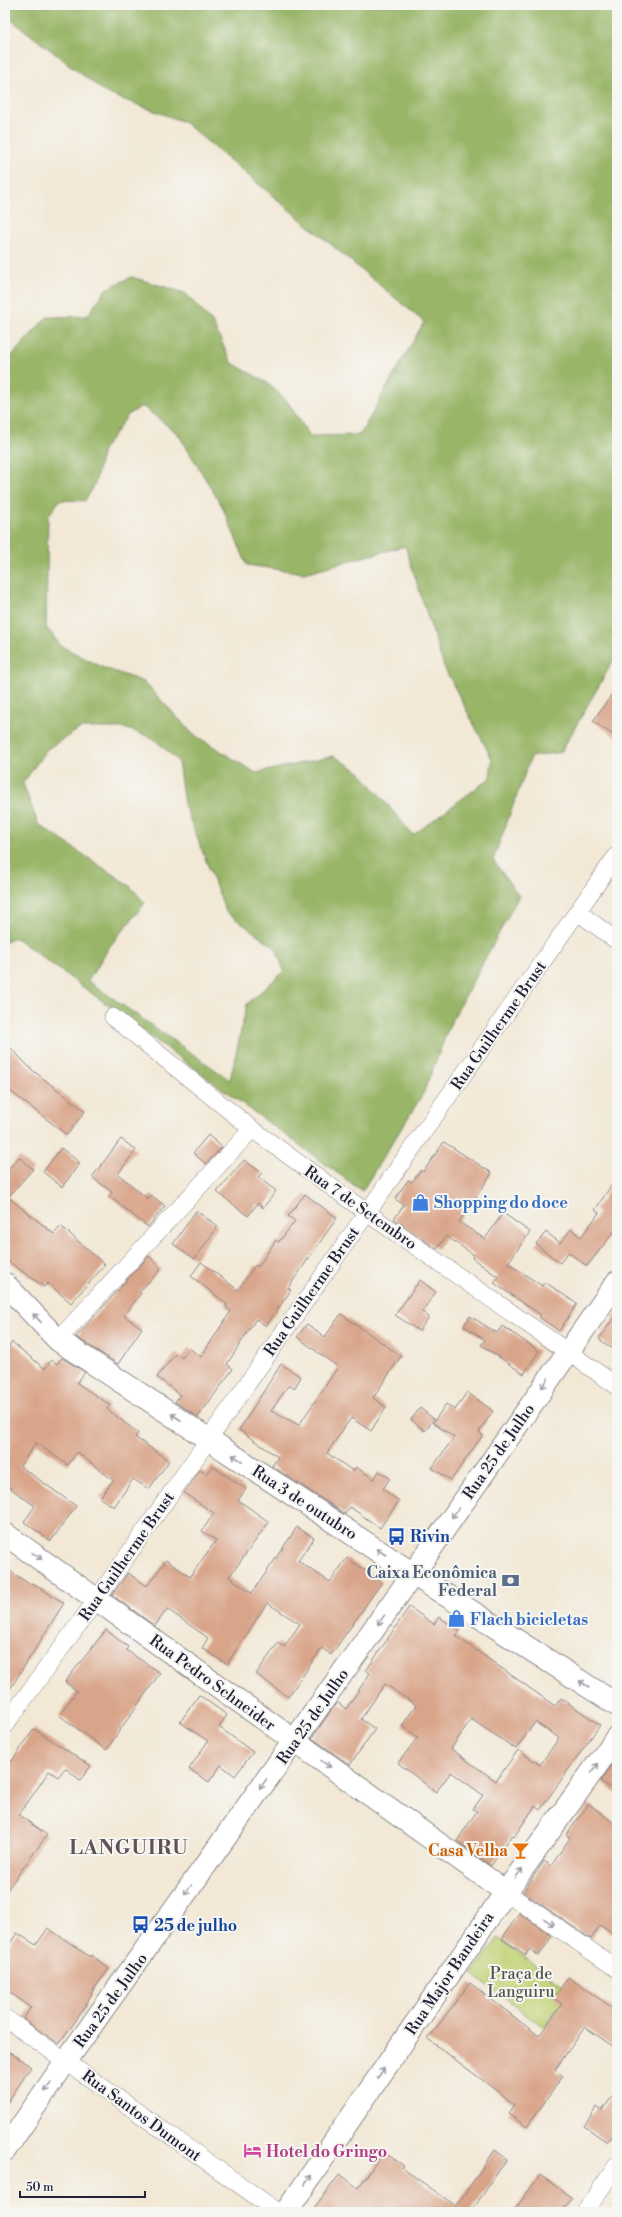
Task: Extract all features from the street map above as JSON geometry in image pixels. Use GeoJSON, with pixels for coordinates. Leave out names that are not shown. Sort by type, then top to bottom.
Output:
{"type":"FeatureCollection","features":[{"type":"Feature","properties":{"kind":"main road","name":"Rua 25 de Julho"},"geometry":{"type":"LineString","coordinates":[[5,2150],[66,2061],[413,1574],[567,1351],[617,1282]]}},
{"type":"Feature","properties":{"kind":"main road","name":"Rua 3 de outubro"},"geometry":{"type":"LineString","coordinates":[[5,1284],[58,1340],[413,1574],[617,1705]]}},
{"type":"Feature","properties":{"kind":"main road","name":"Rua Pedro Schneider"},"geometry":{"type":"LineString","coordinates":[[5,1534],[506,1892]]}},
{"type":"Feature","properties":{"kind":"main road","name":"Rua Major Bandeira"},"geometry":{"type":"LineString","coordinates":[[286,2212],[506,1892],[617,1737]]}},
{"type":"Feature","properties":{"kind":"street","name":"Rua Guilherme Brust"},"geometry":{"type":"LineString","coordinates":[[5,1725],[97,1599],[366,1212],[617,855]]}},
{"type":"Feature","properties":{"kind":"street"},"geometry":{"type":"LineString","coordinates":[[578,912],[617,941]]}},
{"type":"Feature","properties":{"kind":"street","name":"Rua 7 de Setembro"},"geometry":{"type":"LineString","coordinates":[[113,1017],[252,1129],[366,1212],[617,1386]]}},
{"type":"Feature","properties":{"kind":"street"},"geometry":{"type":"LineString","coordinates":[[58,1340],[252,1129]]}},
{"type":"Feature","properties":{"kind":"street","name":"Rua Pedro Schneider"},"geometry":{"type":"LineString","coordinates":[[506,1892],[617,1970]]}},
{"type":"Feature","properties":{"kind":"street","name":"Rua Santos Dumont"},"geometry":{"type":"LineString","coordinates":[[5,2018],[278,2212]]}},
{"type":"Feature","properties":{"kind":"street"},"geometry":{"type":"LineString","coordinates":[[585,2212],[617,2165]]}},
{"type":"Feature","properties":{"kind":"green space"},"geometry":{"type":"Polygon","coordinates":[[[5,5],[617,5],[617,654],[561,752],[531,757],[493,860],[519,896],[451,1022],[423,1094],[362,1191],[16,938],[5,942],[5,363],[47,317],[87,316],[106,289],[132,277],[185,293],[212,322],[232,363],[266,382],[287,401],[310,436],[360,435],[424,322],[184,122],[106,93],[5,15],[5,5]],[[142,406],[128,415],[103,450],[95,484],[85,501],[60,500],[48,516],[46,627],[61,646],[102,667],[144,682],[193,734],[256,773],[334,756],[360,772],[413,835],[490,778],[492,759],[444,667],[405,546],[304,573],[247,565],[222,506],[178,434],[142,406]],[[81,728],[47,749],[23,783],[38,824],[130,886],[145,903],[110,946],[88,981],[230,1080],[247,1004],[284,971],[276,948],[226,912],[184,804],[178,761],[153,738],[124,728],[81,728]]]}},
{"type":"Feature","properties":{"kind":"green space","name":"Praça de Languiru"},"geometry":{"type":"Polygon","coordinates":[[[498,1938],[570,1991],[544,2027],[472,1974],[498,1938]]]}},
{"type":"Feature","properties":{"kind":"building"},"geometry":{"type":"Polygon","coordinates":[[[617,687],[617,738],[593,721],[617,687]]]}},
{"type":"Feature","properties":{"kind":"building"},"geometry":{"type":"Polygon","coordinates":[[[5,1042],[31,1069],[85,1111],[67,1135],[5,1087],[5,1042]]]}},
{"type":"Feature","properties":{"kind":"building"},"geometry":{"type":"Polygon","coordinates":[[[208,1135],[222,1147],[206,1164],[193,1153],[208,1135]]]}},
{"type":"Feature","properties":{"kind":"building"},"geometry":{"type":"Polygon","coordinates":[[[121,1139],[136,1150],[118,1174],[148,1199],[151,1195],[165,1206],[148,1227],[109,1196],[112,1192],[92,1177],[121,1139]]]}},
{"type":"Feature","properties":{"kind":"building"},"geometry":{"type":"Polygon","coordinates":[[[444,1142],[492,1173],[459,1222],[485,1239],[503,1213],[530,1232],[508,1263],[542,1286],[545,1282],[577,1304],[559,1331],[539,1317],[541,1315],[494,1283],[498,1277],[472,1258],[474,1255],[446,1236],[437,1249],[394,1219],[404,1205],[395,1199],[408,1180],[412,1182],[421,1170],[423,1172],[444,1142]]]}},
{"type":"Feature","properties":{"kind":"building"},"geometry":{"type":"Polygon","coordinates":[[[61,1148],[80,1163],[62,1187],[43,1172],[61,1148]]]}},
{"type":"Feature","properties":{"kind":"building"},"geometry":{"type":"Polygon","coordinates":[[[19,1157],[33,1169],[8,1197],[54,1234],[61,1226],[105,1265],[71,1303],[48,1283],[44,1287],[5,1259],[5,1173],[19,1157]]]}},
{"type":"Feature","properties":{"kind":"building"},"geometry":{"type":"Polygon","coordinates":[[[244,1160],[262,1173],[258,1177],[276,1191],[263,1208],[258,1203],[248,1216],[217,1192],[244,1160]]]}},
{"type":"Feature","properties":{"kind":"building"},"geometry":{"type":"Polygon","coordinates":[[[617,1177],[617,1228],[587,1266],[568,1252],[560,1263],[536,1244],[546,1232],[560,1243],[571,1229],[581,1237],[599,1213],[595,1210],[617,1177]]]}},
{"type":"Feature","properties":{"kind":"building"},"geometry":{"type":"Polygon","coordinates":[[[305,1194],[337,1218],[288,1288],[291,1290],[266,1326],[256,1319],[227,1364],[233,1369],[198,1417],[175,1402],[180,1395],[157,1377],[176,1353],[182,1358],[189,1348],[201,1357],[231,1311],[226,1307],[227,1304],[191,1276],[201,1262],[238,1290],[255,1265],[258,1267],[276,1240],[279,1242],[295,1221],[288,1216],[305,1194]]]}},
{"type":"Feature","properties":{"kind":"building"},"geometry":{"type":"Polygon","coordinates":[[[196,1211],[218,1226],[195,1259],[173,1244],[196,1211]]]}},
{"type":"Feature","properties":{"kind":"building"},"geometry":{"type":"Polygon","coordinates":[[[149,1256],[161,1269],[139,1292],[141,1293],[124,1316],[142,1328],[118,1364],[76,1337],[149,1256]]]}},
{"type":"Feature","properties":{"kind":"building"},"geometry":{"type":"Polygon","coordinates":[[[420,1280],[436,1292],[422,1312],[429,1317],[419,1331],[395,1315],[420,1280]]]}},
{"type":"Feature","properties":{"kind":"building"},"geometry":{"type":"Polygon","coordinates":[[[617,1313],[617,1352],[599,1339],[617,1313]]]}},
{"type":"Feature","properties":{"kind":"building"},"geometry":{"type":"Polygon","coordinates":[[[341,1314],[401,1356],[373,1398],[386,1407],[371,1431],[351,1418],[327,1453],[353,1471],[356,1467],[374,1479],[379,1471],[390,1478],[383,1489],[399,1501],[380,1528],[350,1507],[345,1514],[272,1466],[278,1457],[239,1430],[281,1364],[301,1377],[294,1389],[289,1385],[271,1411],[299,1425],[338,1367],[297,1337],[307,1324],[325,1337],[341,1314]]]}},
{"type":"Feature","properties":{"kind":"building"},"geometry":{"type":"Polygon","coordinates":[[[470,1316],[497,1333],[502,1326],[539,1351],[524,1374],[481,1345],[485,1340],[464,1326],[470,1316]]]}},
{"type":"Feature","properties":{"kind":"building"},"geometry":{"type":"Polygon","coordinates":[[[12,1342],[45,1369],[51,1360],[57,1364],[62,1358],[85,1372],[77,1383],[110,1405],[107,1409],[138,1433],[135,1437],[169,1461],[149,1489],[133,1479],[114,1507],[100,1498],[113,1480],[77,1452],[68,1465],[36,1443],[20,1466],[76,1506],[51,1541],[24,1522],[35,1506],[6,1485],[5,1487],[5,1351],[12,1342]]]}},
{"type":"Feature","properties":{"kind":"building"},"geometry":{"type":"Polygon","coordinates":[[[467,1392],[493,1411],[479,1432],[483,1435],[451,1480],[432,1468],[454,1437],[433,1423],[446,1404],[455,1410],[467,1392]]]}},
{"type":"Feature","properties":{"kind":"building"},"geometry":{"type":"Polygon","coordinates":[[[420,1408],[434,1419],[425,1431],[411,1420],[420,1408]]]}},
{"type":"Feature","properties":{"kind":"building"},"geometry":{"type":"Polygon","coordinates":[[[212,1466],[246,1489],[238,1500],[269,1522],[229,1577],[252,1593],[297,1527],[314,1538],[298,1561],[330,1582],[347,1558],[382,1582],[331,1655],[322,1648],[288,1697],[256,1674],[278,1643],[284,1647],[300,1624],[267,1603],[227,1664],[202,1648],[208,1638],[167,1609],[155,1626],[112,1595],[128,1573],[147,1586],[166,1560],[190,1577],[216,1540],[202,1531],[214,1513],[184,1493],[200,1470],[206,1474],[212,1466]]]}},
{"type":"Feature","properties":{"kind":"building"},"geometry":{"type":"Polygon","coordinates":[[[5,1568],[31,1585],[32,1583],[64,1603],[5,1697],[5,1568]]]}},
{"type":"Feature","properties":{"kind":"building"},"geometry":{"type":"Polygon","coordinates":[[[409,1607],[434,1624],[439,1617],[460,1631],[456,1636],[555,1706],[561,1698],[600,1725],[540,1810],[535,1806],[514,1837],[512,1835],[491,1866],[457,1841],[477,1811],[473,1809],[483,1795],[451,1772],[436,1792],[398,1763],[418,1737],[402,1726],[416,1705],[385,1684],[361,1719],[375,1729],[350,1765],[312,1738],[337,1702],[346,1709],[370,1673],[366,1671],[409,1607]],[[471,1719],[451,1749],[496,1781],[518,1750],[540,1765],[559,1738],[535,1722],[516,1749],[471,1719]]]}},
{"type":"Feature","properties":{"kind":"building"},"geometry":{"type":"Polygon","coordinates":[[[106,1630],[128,1647],[126,1650],[160,1673],[106,1750],[59,1715],[77,1691],[65,1682],[106,1630]]]}},
{"type":"Feature","properties":{"kind":"building"},"geometry":{"type":"Polygon","coordinates":[[[199,1695],[227,1715],[219,1727],[253,1752],[235,1776],[221,1765],[209,1782],[189,1769],[208,1741],[180,1722],[199,1695]]]}},
{"type":"Feature","properties":{"kind":"building"},"geometry":{"type":"Polygon","coordinates":[[[34,1729],[91,1766],[80,1780],[65,1768],[58,1777],[49,1771],[19,1815],[47,1835],[5,1893],[5,1767],[10,1760],[12,1761],[34,1729]]]}},
{"type":"Feature","properties":{"kind":"building"},"geometry":{"type":"Polygon","coordinates":[[[617,1758],[617,1793],[601,1781],[617,1758]]]}},
{"type":"Feature","properties":{"kind":"building"},"geometry":{"type":"Polygon","coordinates":[[[589,1804],[617,1825],[617,1937],[600,1925],[591,1939],[523,1892],[544,1861],[551,1866],[570,1838],[566,1835],[589,1804]]]}},
{"type":"Feature","properties":{"kind":"building"},"geometry":{"type":"Polygon","coordinates":[[[519,1913],[552,1936],[539,1956],[529,1949],[526,1955],[502,1939],[519,1913]]]}},
{"type":"Feature","properties":{"kind":"building"},"geometry":{"type":"Polygon","coordinates":[[[48,1928],[90,1957],[91,1955],[109,1969],[91,1993],[92,1994],[85,2004],[87,2005],[59,2044],[23,2019],[31,2007],[5,1989],[5,1951],[17,1933],[36,1945],[48,1928]]]}},
{"type":"Feature","properties":{"kind":"building"},"geometry":{"type":"Polygon","coordinates":[[[568,1977],[617,2011],[617,2049],[585,2027],[555,2070],[563,2076],[527,2127],[508,2114],[514,2104],[428,2039],[470,1983],[539,2036],[562,2004],[554,1998],[568,1977]]]}},
{"type":"Feature","properties":{"kind":"building"},"geometry":{"type":"Polygon","coordinates":[[[5,2049],[31,2067],[5,2106],[5,2049]]]}},
{"type":"Feature","properties":{"kind":"building"},"geometry":{"type":"Polygon","coordinates":[[[617,2089],[617,2127],[607,2142],[584,2126],[597,2107],[602,2111],[617,2089]]]}},
{"type":"Feature","properties":{"kind":"building"},"geometry":{"type":"Polygon","coordinates":[[[495,2150],[507,2159],[471,2212],[311,2212],[340,2174],[358,2188],[384,2152],[404,2166],[402,2168],[456,2206],[495,2150]]]}},
{"type":"Feature","properties":{"kind":"building"},"geometry":{"type":"Polygon","coordinates":[[[540,2175],[572,2198],[562,2212],[513,2212],[540,2175]]]}},
{"type":"Feature","properties":{"kind":"place","name":"Shopping do doce"},"geometry":{"type":"Point","coordinates":[421,1202]}},
{"type":"Feature","properties":{"kind":"place","name":"Rivin"},"geometry":{"type":"Point","coordinates":[397,1536]}},
{"type":"Feature","properties":{"kind":"place","name":"Caixa Econômica Federal"},"geometry":{"type":"Point","coordinates":[510,1581]}},
{"type":"Feature","properties":{"kind":"place","name":"Flach bicicletas"},"geometry":{"type":"Point","coordinates":[457,1619]}},
{"type":"Feature","properties":{"kind":"place","name":"Casa Velha"},"geometry":{"type":"Point","coordinates":[521,1850]}},
{"type":"Feature","properties":{"kind":"place","name":"25 de julho"},"geometry":{"type":"Point","coordinates":[141,1925]}},
{"type":"Feature","properties":{"kind":"place","name":"Hotel do Gringo"},"geometry":{"type":"Point","coordinates":[253,2151]}},
{"type":"Feature","properties":{"kind":"district","name":"LANGUIRU"},"geometry":{"type":"Point","coordinates":[129,1847]}}]}
